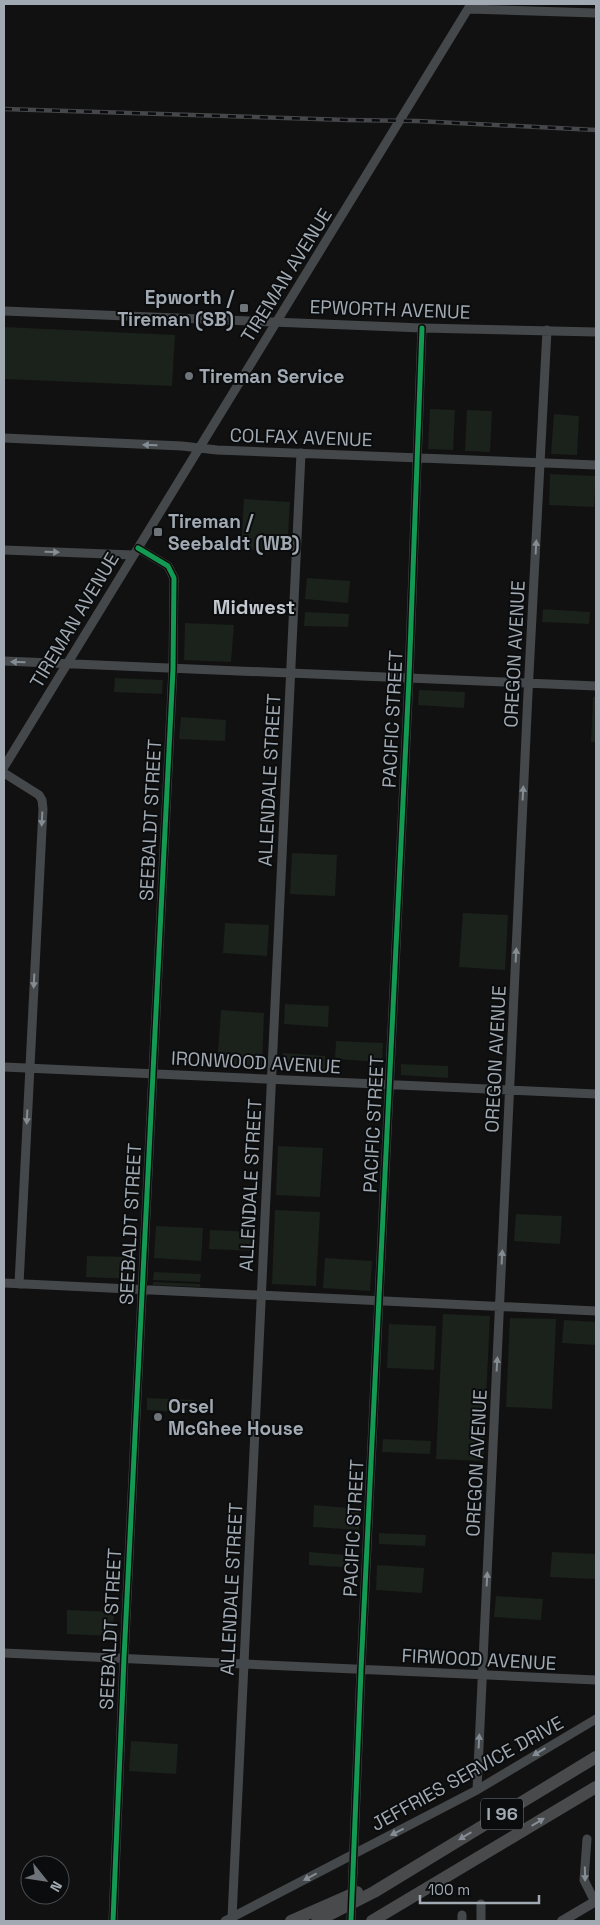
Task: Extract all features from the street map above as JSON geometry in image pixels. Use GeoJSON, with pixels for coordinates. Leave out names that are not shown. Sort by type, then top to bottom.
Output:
{"type":"FeatureCollection","features":[{"type":"Feature","properties":{"kind":"highway","name":"I 96"},"geometry":{"type":"LineString","coordinates":[[317,1921],[374,1892],[596,1757]]}},
{"type":"Feature","properties":{"kind":"highway","name":"I 96"},"geometry":{"type":"LineString","coordinates":[[372,1921],[596,1787]]}},
{"type":"Feature","properties":{"kind":"highway"},"geometry":{"type":"LineString","coordinates":[[291,1921],[408,1871]]}},
{"type":"Feature","properties":{"kind":"main road"},"geometry":{"type":"LineString","coordinates":[[562,1921],[596,1900]]}},
{"type":"Feature","properties":{"kind":"street"},"geometry":{"type":"LineString","coordinates":[[469,6],[596,13]]}},
{"type":"Feature","properties":{"kind":"street","name":"TIREMAN AVENUE"},"geometry":{"type":"LineString","coordinates":[[4,767],[469,6]]}},
{"type":"Feature","properties":{"kind":"street","name":"EPWORTH AVENUE"},"geometry":{"type":"LineString","coordinates":[[4,311],[422,328],[596,332]]}},
{"type":"Feature","properties":{"kind":"street","name":"PACIFIC STREET"},"geometry":{"type":"LineString","coordinates":[[350,1921],[409,678],[422,328]]}},
{"type":"Feature","properties":{"kind":"street","name":"OREGON AVENUE"},"geometry":{"type":"LineString","coordinates":[[477,1790],[547,330]]}},
{"type":"Feature","properties":{"kind":"street","name":"COLFAX AVENUE"},"geometry":{"type":"LineString","coordinates":[[4,438],[596,465]]}},
{"type":"Feature","properties":{"kind":"street","name":"ALLENDALE STREET"},"geometry":{"type":"LineString","coordinates":[[228,1920],[244,1663],[301,453]]}},
{"type":"Feature","properties":{"kind":"street"},"geometry":{"type":"LineString","coordinates":[[4,550],[135,551]]}},
{"type":"Feature","properties":{"kind":"street","name":"SEEBALDT STREET"},"geometry":{"type":"LineString","coordinates":[[113,1921],[172,669],[174,578],[168,566],[135,551]]}},
{"type":"Feature","properties":{"kind":"street"},"geometry":{"type":"LineString","coordinates":[[4,661],[596,686]]}},
{"type":"Feature","properties":{"kind":"street"},"geometry":{"type":"LineString","coordinates":[[4,773],[39,796],[42,800],[43,809],[19,1284]]}},
{"type":"Feature","properties":{"kind":"street","name":"IRONWOOD AVENUE"},"geometry":{"type":"LineString","coordinates":[[4,1067],[596,1094]]}},
{"type":"Feature","properties":{"kind":"street"},"geometry":{"type":"LineString","coordinates":[[4,1283],[596,1311]]}},
{"type":"Feature","properties":{"kind":"street","name":"FIRWOOD AVENUE"},"geometry":{"type":"LineString","coordinates":[[4,1653],[596,1680]]}},
{"type":"Feature","properties":{"kind":"street","name":"JEFFRIES SERVICE DRIVE"},"geometry":{"type":"LineString","coordinates":[[228,1920],[477,1790],[596,1719]]}},
{"type":"Feature","properties":{"kind":"street"},"geometry":{"type":"LineString","coordinates":[[587,1839],[584,1880],[596,1900]]}},
{"type":"Feature","properties":{"kind":"street"},"geometry":{"type":"LineString","coordinates":[[481,1904],[481,1921]]}},
{"type":"Feature","properties":{"kind":"shaded area"},"geometry":{"type":"Polygon","coordinates":[[[4,327],[175,335],[172,386],[4,379],[4,327]]]}},
{"type":"Feature","properties":{"kind":"shaded area"},"geometry":{"type":"Polygon","coordinates":[[[430,409],[455,410],[453,450],[428,449],[430,409]]]}},
{"type":"Feature","properties":{"kind":"shaded area"},"geometry":{"type":"Polygon","coordinates":[[[467,410],[492,411],[490,452],[465,451],[467,410]]]}},
{"type":"Feature","properties":{"kind":"shaded area"},"geometry":{"type":"Polygon","coordinates":[[[554,414],[579,416],[577,455],[551,454],[554,414]]]}},
{"type":"Feature","properties":{"kind":"shaded area"},"geometry":{"type":"Polygon","coordinates":[[[550,474],[596,476],[594,507],[549,505],[550,474]]]}},
{"type":"Feature","properties":{"kind":"shaded area"},"geometry":{"type":"Polygon","coordinates":[[[244,499],[290,502],[287,551],[241,549],[244,499]]]}},
{"type":"Feature","properties":{"kind":"shaded area"},"geometry":{"type":"Polygon","coordinates":[[[307,578],[350,581],[348,603],[305,599],[307,578]]]}},
{"type":"Feature","properties":{"kind":"shaded area"},"geometry":{"type":"Polygon","coordinates":[[[543,609],[590,612],[589,624],[542,622],[543,609]]]}},
{"type":"Feature","properties":{"kind":"shaded area"},"geometry":{"type":"Polygon","coordinates":[[[305,612],[349,614],[348,627],[304,626],[305,612]]]}},
{"type":"Feature","properties":{"kind":"shaded area"},"geometry":{"type":"Polygon","coordinates":[[[185,623],[234,625],[231,662],[184,660],[185,623]]]}},
{"type":"Feature","properties":{"kind":"shaded area"},"geometry":{"type":"Polygon","coordinates":[[[115,678],[163,680],[162,694],[114,692],[115,678]]]}},
{"type":"Feature","properties":{"kind":"shaded area"},"geometry":{"type":"Polygon","coordinates":[[[419,690],[465,692],[464,708],[418,705],[419,690]]]}},
{"type":"Feature","properties":{"kind":"shaded area"},"geometry":{"type":"Polygon","coordinates":[[[593,697],[596,697],[596,742],[591,742],[593,697]]]}},
{"type":"Feature","properties":{"kind":"shaded area"},"geometry":{"type":"Polygon","coordinates":[[[181,717],[226,720],[225,741],[179,739],[181,717]]]}},
{"type":"Feature","properties":{"kind":"shaded area"},"geometry":{"type":"Polygon","coordinates":[[[292,853],[337,855],[335,896],[290,894],[292,853]]]}},
{"type":"Feature","properties":{"kind":"shaded area"},"geometry":{"type":"Polygon","coordinates":[[[463,913],[508,915],[505,970],[459,967],[463,913]]]}},
{"type":"Feature","properties":{"kind":"shaded area"},"geometry":{"type":"Polygon","coordinates":[[[225,923],[269,925],[267,956],[223,953],[225,923]]]}},
{"type":"Feature","properties":{"kind":"shaded area"},"geometry":{"type":"Polygon","coordinates":[[[285,1004],[329,1006],[328,1027],[284,1024],[285,1004]]]}},
{"type":"Feature","properties":{"kind":"shaded area"},"geometry":{"type":"Polygon","coordinates":[[[221,1010],[264,1013],[262,1068],[217,1066],[221,1010]]]}},
{"type":"Feature","properties":{"kind":"shaded area"},"geometry":{"type":"Polygon","coordinates":[[[336,1041],[383,1043],[382,1062],[335,1059],[336,1041]]]}},
{"type":"Feature","properties":{"kind":"shaded area"},"geometry":{"type":"Polygon","coordinates":[[[283,1053],[325,1056],[325,1071],[282,1068],[283,1053]]]}},
{"type":"Feature","properties":{"kind":"shaded area"},"geometry":{"type":"Polygon","coordinates":[[[401,1064],[448,1066],[448,1078],[401,1075],[401,1064]]]}},
{"type":"Feature","properties":{"kind":"shaded area"},"geometry":{"type":"Polygon","coordinates":[[[278,1146],[323,1148],[320,1197],[276,1195],[278,1146]]]}},
{"type":"Feature","properties":{"kind":"shaded area"},"geometry":{"type":"Polygon","coordinates":[[[275,1210],[320,1212],[316,1286],[272,1284],[275,1210]]]}},
{"type":"Feature","properties":{"kind":"shaded area"},"geometry":{"type":"Polygon","coordinates":[[[516,1214],[562,1216],[560,1244],[514,1241],[516,1214]]]}},
{"type":"Feature","properties":{"kind":"shaded area"},"geometry":{"type":"Polygon","coordinates":[[[156,1226],[203,1228],[201,1261],[154,1258],[156,1226]]]}},
{"type":"Feature","properties":{"kind":"shaded area"},"geometry":{"type":"Polygon","coordinates":[[[210,1230],[255,1232],[254,1251],[209,1249],[210,1230]]]}},
{"type":"Feature","properties":{"kind":"shaded area"},"geometry":{"type":"Polygon","coordinates":[[[87,1256],[134,1257],[133,1279],[86,1277],[87,1256]]]}},
{"type":"Feature","properties":{"kind":"shaded area"},"geometry":{"type":"Polygon","coordinates":[[[325,1258],[372,1261],[370,1291],[323,1288],[325,1258]]]}},
{"type":"Feature","properties":{"kind":"shaded area"},"geometry":{"type":"Polygon","coordinates":[[[154,1272],[201,1274],[200,1282],[153,1280],[154,1272]]]}},
{"type":"Feature","properties":{"kind":"shaded area"},"geometry":{"type":"Polygon","coordinates":[[[153,1282],[200,1284],[200,1287],[153,1285],[153,1282]]]}},
{"type":"Feature","properties":{"kind":"shaded area"},"geometry":{"type":"Polygon","coordinates":[[[443,1314],[490,1316],[483,1461],[436,1459],[443,1314]]]}},
{"type":"Feature","properties":{"kind":"shaded area"},"geometry":{"type":"Polygon","coordinates":[[[510,1318],[556,1319],[552,1409],[506,1407],[510,1318]]]}},
{"type":"Feature","properties":{"kind":"shaded area"},"geometry":{"type":"Polygon","coordinates":[[[564,1320],[596,1322],[596,1345],[562,1343],[564,1320]]]}},
{"type":"Feature","properties":{"kind":"shaded area"},"geometry":{"type":"Polygon","coordinates":[[[389,1324],[436,1326],[434,1370],[387,1368],[389,1324]]]}},
{"type":"Feature","properties":{"kind":"shaded area"},"geometry":{"type":"Polygon","coordinates":[[[147,1398],[194,1400],[193,1413],[147,1410],[147,1398]]]}},
{"type":"Feature","properties":{"kind":"shaded area"},"geometry":{"type":"Polygon","coordinates":[[[383,1439],[431,1441],[430,1454],[382,1452],[383,1439]]]}},
{"type":"Feature","properties":{"kind":"shaded area"},"geometry":{"type":"Polygon","coordinates":[[[314,1505],[360,1509],[359,1530],[313,1527],[314,1505]]]}},
{"type":"Feature","properties":{"kind":"shaded area"},"geometry":{"type":"Polygon","coordinates":[[[379,1533],[426,1535],[425,1546],[379,1544],[379,1533]]]}},
{"type":"Feature","properties":{"kind":"shaded area"},"geometry":{"type":"Polygon","coordinates":[[[309,1552],[358,1556],[357,1568],[309,1565],[309,1552]]]}},
{"type":"Feature","properties":{"kind":"shaded area"},"geometry":{"type":"Polygon","coordinates":[[[552,1552],[596,1554],[596,1579],[550,1577],[552,1552]]]}},
{"type":"Feature","properties":{"kind":"shaded area"},"geometry":{"type":"Polygon","coordinates":[[[377,1565],[424,1568],[422,1593],[376,1590],[377,1565]]]}},
{"type":"Feature","properties":{"kind":"shaded area"},"geometry":{"type":"Polygon","coordinates":[[[496,1596],[543,1599],[541,1620],[494,1617],[496,1596]]]}},
{"type":"Feature","properties":{"kind":"shaded area"},"geometry":{"type":"Polygon","coordinates":[[[67,1610],[114,1612],[113,1636],[67,1634],[67,1610]]]}},
{"type":"Feature","properties":{"kind":"shaded area"},"geometry":{"type":"Polygon","coordinates":[[[131,1741],[178,1744],[176,1774],[129,1771],[131,1741]]]}},
{"type":"Feature","properties":{"kind":"railway"},"geometry":{"type":"LineString","coordinates":[[4,109],[417,121],[596,130]]}},
{"type":"Feature","properties":{"kind":"cycle path"},"geometry":{"type":"LineString","coordinates":[[351,1921],[361,1670],[409,678],[422,328]]}},
{"type":"Feature","properties":{"kind":"cycle path"},"geometry":{"type":"LineString","coordinates":[[113,1921],[124,1658],[173,669],[174,578],[168,566],[138,548]]}},
{"type":"Feature","properties":{"kind":"place","name":"Epworth / Tireman (SB)"},"geometry":{"type":"Point","coordinates":[244,308]}},
{"type":"Feature","properties":{"kind":"place","name":"Tireman Service"},"geometry":{"type":"Point","coordinates":[189,376]}},
{"type":"Feature","properties":{"kind":"place","name":"Tireman / Seebaldt (WB)"},"geometry":{"type":"Point","coordinates":[158,532]}},
{"type":"Feature","properties":{"kind":"place","name":"Orsel McGhee House"},"geometry":{"type":"Point","coordinates":[158,1417]}},
{"type":"Feature","properties":{"kind":"district","name":"Midwest"},"geometry":{"type":"Point","coordinates":[254,607]}}]}
